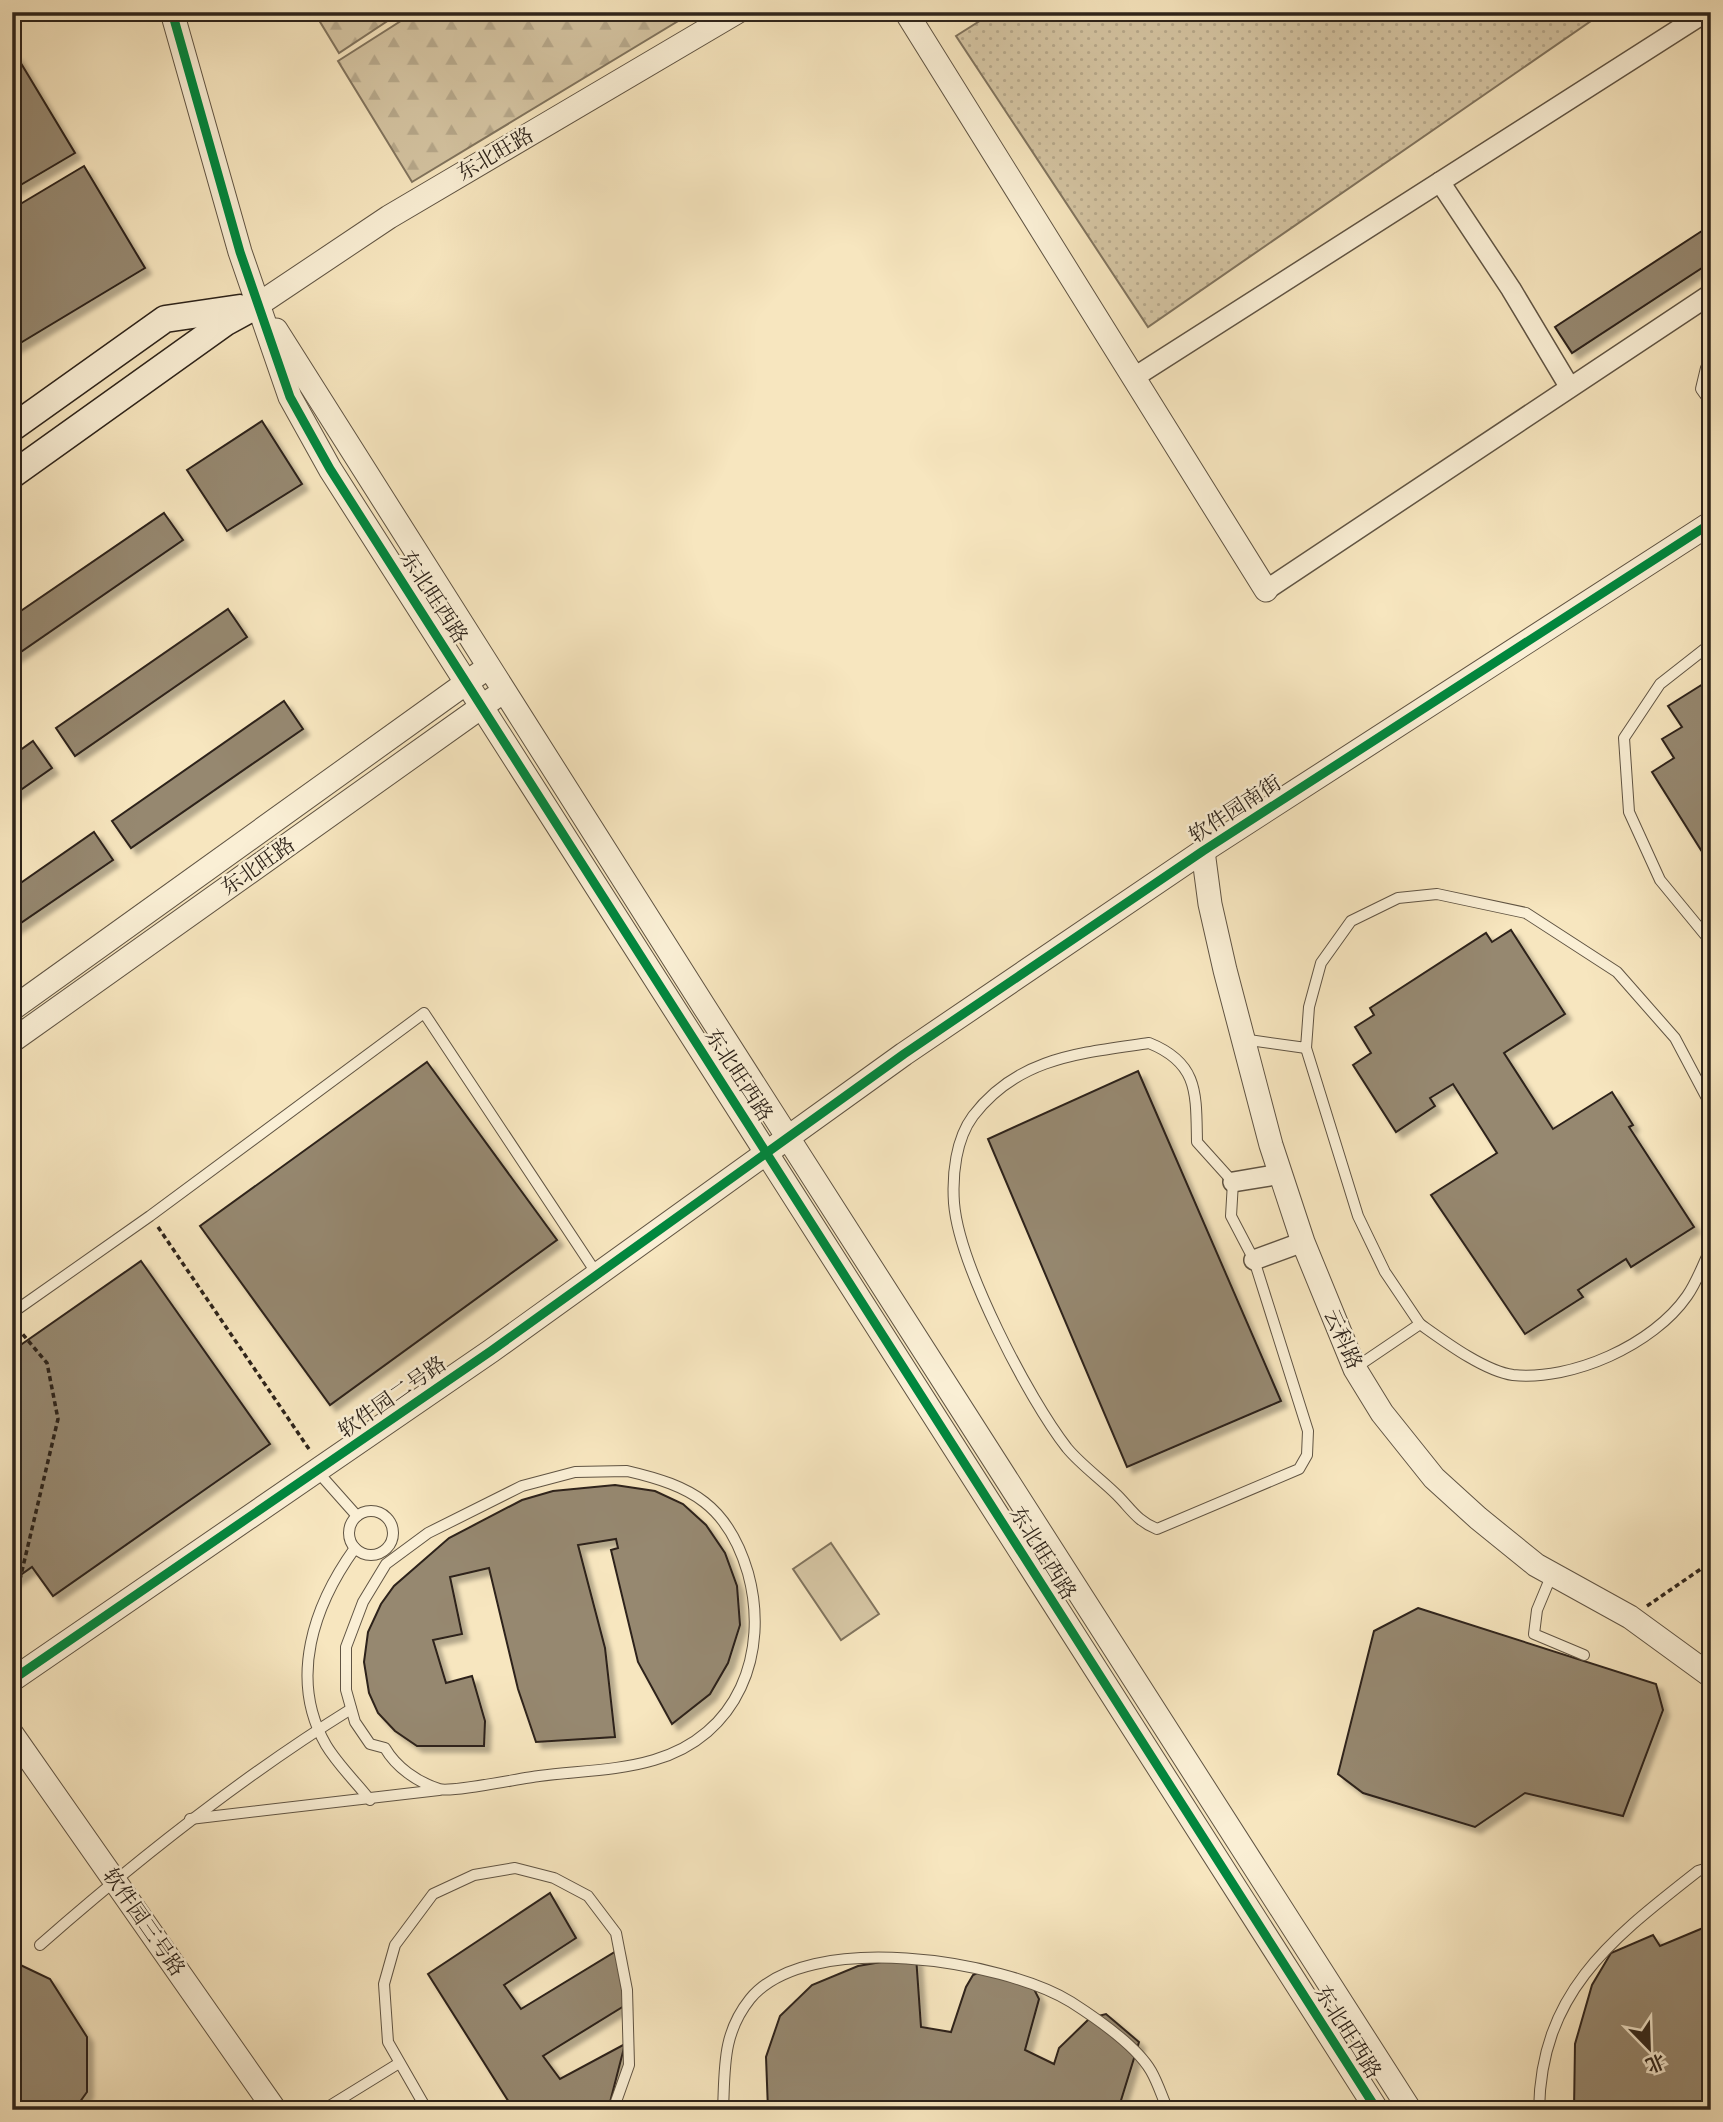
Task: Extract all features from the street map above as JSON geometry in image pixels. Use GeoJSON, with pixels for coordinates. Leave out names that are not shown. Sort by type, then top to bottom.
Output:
{"type":"FeatureCollection","features":[{"type":"Feature","properties":{"kind":"main road","name":"东北旺路"},"geometry":{"type":"LineString","coordinates":[[12,428],[165,319],[259,304]]}},
{"type":"Feature","properties":{"kind":"main road","name":"东北旺路"},"geometry":{"type":"LineString","coordinates":[[12,475],[226,322],[259,304]]}},
{"type":"Feature","properties":{"kind":"street","name":"东北旺西路"},"geometry":{"type":"LineString","coordinates":[[172,12],[240,252],[290,397],[330,469],[1377,2110]]}},
{"type":"Feature","properties":{"kind":"street","name":"东北旺路"},"geometry":{"type":"LineString","coordinates":[[259,304],[388,217],[737,12]]}},
{"type":"Feature","properties":{"kind":"street"},"geometry":{"type":"LineString","coordinates":[[906,12],[1266,590],[1711,294]]}},
{"type":"Feature","properties":{"kind":"street"},"geometry":{"type":"LineString","coordinates":[[1133,378],[1706,12]]}},
{"type":"Feature","properties":{"kind":"street"},"geometry":{"type":"LineString","coordinates":[[1440,182],[1511,289],[1569,386]]}},
{"type":"Feature","properties":{"kind":"street","name":"东北旺西路"},"geometry":{"type":"LineString","coordinates":[[259,304],[503,691],[1410,2110]]}},
{"type":"Feature","properties":{"kind":"street","name":"软件园南街"},"geometry":{"type":"LineString","coordinates":[[787,1136],[1203,851],[1711,523]]}},
{"type":"Feature","properties":{"kind":"street","name":"东北旺路"},"geometry":{"type":"LineString","coordinates":[[12,1009],[488,667]]}},
{"type":"Feature","properties":{"kind":"street","name":"东北旺路"},"geometry":{"type":"LineString","coordinates":[[12,1041],[503,691]]}},
{"type":"Feature","properties":{"kind":"street","name":"云科路"},"geometry":{"type":"LineString","coordinates":[[1203,851],[1210,904],[1242,1039],[1281,1174],[1303,1242],[1355,1369],[1382,1413],[1434,1478],[1526,1557],[1630,1617],[1711,1676]]}},
{"type":"Feature","properties":{"kind":"street","name":"软件园二号路"},"geometry":{"type":"LineString","coordinates":[[12,1680],[317,1471],[787,1136]]}},
{"type":"Feature","properties":{"kind":"street"},"geometry":{"type":"LineString","coordinates":[[1233,1182],[1281,1174]]}},
{"type":"Feature","properties":{"kind":"street"},"geometry":{"type":"LineString","coordinates":[[1254,1260],[1303,1242]]}},
{"type":"Feature","properties":{"kind":"street","name":"软件园三号路"},"geometry":{"type":"LineString","coordinates":[[12,1734],[275,2110]]}},
{"type":"Feature","properties":{"kind":"lane"},"geometry":{"type":"LineString","coordinates":[[1711,365],[1706,368],[1702,389],[1711,403]]}},
{"type":"Feature","properties":{"kind":"lane"},"geometry":{"type":"LineString","coordinates":[[1711,644],[1660,684],[1624,738],[1629,812],[1660,880],[1711,942]]}},
{"type":"Feature","properties":{"kind":"lane"},"geometry":{"type":"LineString","coordinates":[[1711,1106],[1675,1038],[1617,972],[1526,913],[1437,894],[1398,898],[1351,921],[1321,963],[1309,1007],[1306,1048],[1358,1216],[1385,1272],[1420,1324],[1463,1355],[1512,1375],[1578,1370],[1620,1352],[1647,1334],[1686,1297],[1711,1248]]}},
{"type":"Feature","properties":{"kind":"lane"},"geometry":{"type":"LineString","coordinates":[[12,1313],[150,1216],[424,1013],[597,1274]]}},
{"type":"Feature","properties":{"kind":"lane"},"geometry":{"type":"LineString","coordinates":[[1242,1039],[1306,1048]]}},
{"type":"Feature","properties":{"kind":"lane"},"geometry":{"type":"LineString","coordinates":[[1149,1043],[1171,1052],[1196,1088],[1197,1142],[1233,1182],[1231,1216],[1254,1260],[1308,1431],[1307,1455],[1299,1469],[1157,1529],[1139,1522],[1119,1497],[1068,1449],[1019,1371],[978,1284],[960,1236],[954,1191],[958,1148],[972,1118],[1004,1083],[1061,1056],[1149,1043]]}},
{"type":"Feature","properties":{"kind":"lane"},"geometry":{"type":"LineString","coordinates":[[1355,1369],[1420,1324]]}},
{"type":"Feature","properties":{"kind":"lane"},"geometry":{"type":"LineString","coordinates":[[317,1471],[357,1516]]}},
{"type":"Feature","properties":{"kind":"lane"},"geometry":{"type":"LineString","coordinates":[[190,1819],[370,1800],[632,1765],[690,1746],[721,1717],[744,1683],[756,1631],[751,1587],[736,1542],[711,1505],[693,1492],[627,1471],[575,1472],[522,1486],[428,1533],[386,1564],[363,1602],[346,1647],[346,1690],[355,1722],[370,1744],[385,1748],[395,1765],[440,1790]]}},
{"type":"Feature","properties":{"kind":"lane"},"geometry":{"type":"LineString","coordinates":[[355,1548],[373,1555],[385,1550],[392,1537],[392,1530],[385,1517],[371,1512],[357,1516],[349,1528],[355,1548],[323,1601],[311,1639],[308,1689],[318,1729],[333,1754],[370,1800]]}},
{"type":"Feature","properties":{"kind":"lane"},"geometry":{"type":"LineString","coordinates":[[385,1550],[395,1558]]}},
{"type":"Feature","properties":{"kind":"lane"},"geometry":{"type":"LineString","coordinates":[[1552,1574],[1537,1610],[1534,1634],[1584,1655]]}},
{"type":"Feature","properties":{"kind":"lane"},"geometry":{"type":"LineString","coordinates":[[40,1945],[114,1879],[190,1819],[318,1729],[351,1709]]}},
{"type":"Feature","properties":{"kind":"lane"},"geometry":{"type":"LineString","coordinates":[[1539,2110],[1544,2063],[1562,2008],[1578,1979],[1624,1929],[1698,1871],[1711,1867]]}},
{"type":"Feature","properties":{"kind":"lane"},"geometry":{"type":"LineString","coordinates":[[421,2108],[387,2042],[384,1984],[395,1945],[433,1894],[474,1875],[514,1868],[554,1878],[588,1896],[616,1933],[627,1990],[629,2065],[613,2110]]}},
{"type":"Feature","properties":{"kind":"lane"},"geometry":{"type":"LineString","coordinates":[[723,2110],[726,2041],[748,2001],[762,1987],[790,1972],[820,1963],[867,1957],[937,1960],[1013,1977],[1069,2001],[1113,2031],[1150,2069],[1168,2110]]}},
{"type":"Feature","properties":{"kind":"lane"},"geometry":{"type":"LineString","coordinates":[[323,2110],[396,2065]]}},
{"type":"Feature","properties":{"kind":"path"},"geometry":{"type":"LineString","coordinates":[[150,1216],[309,1444],[317,1471]]}},
{"type":"Feature","properties":{"kind":"path"},"geometry":{"type":"LineString","coordinates":[[12,1322],[47,1363],[58,1419],[12,1613]]}},
{"type":"Feature","properties":{"kind":"path"},"geometry":{"type":"LineString","coordinates":[[1630,1617],[1711,1562]]}},
{"type":"Feature","properties":{"kind":"green space"},"geometry":{"type":"Polygon","coordinates":[[[314,12],[401,12],[339,53],[314,12]]]}},
{"type":"Feature","properties":{"kind":"green space"},"geometry":{"type":"Polygon","coordinates":[[[415,12],[693,12],[412,182],[338,61],[415,12]]]}},
{"type":"Feature","properties":{"kind":"green space"},"geometry":{"type":"Polygon","coordinates":[[[994,12],[1604,12],[1148,327],[956,36],[994,12]]]}},
{"type":"Feature","properties":{"kind":"green space"},"geometry":{"type":"Polygon","coordinates":[[[831,1543],[879,1614],[841,1640],[793,1569],[831,1543]]]}},
{"type":"Feature","properties":{"kind":"building"},"geometry":{"type":"Polygon","coordinates":[[[16,55],[75,153],[12,190],[12,57],[16,55]]]}},
{"type":"Feature","properties":{"kind":"building"},"geometry":{"type":"Polygon","coordinates":[[[84,166],[145,268],[12,348],[12,209],[84,166]]]}},
{"type":"Feature","properties":{"kind":"building"},"geometry":{"type":"Polygon","coordinates":[[[1711,225],[1711,262],[1572,353],[1555,327],[1711,225]]]}},
{"type":"Feature","properties":{"kind":"building"},"geometry":{"type":"Polygon","coordinates":[[[262,421],[302,484],[227,531],[187,470],[262,421]]]}},
{"type":"Feature","properties":{"kind":"building"},"geometry":{"type":"Polygon","coordinates":[[[164,513],[183,540],[12,658],[12,617],[164,513]]]}},
{"type":"Feature","properties":{"kind":"building"},"geometry":{"type":"Polygon","coordinates":[[[228,609],[247,637],[75,756],[56,728],[228,609]]]}},
{"type":"Feature","properties":{"kind":"building"},"geometry":{"type":"Polygon","coordinates":[[[1711,679],[1711,866],[1652,772],[1674,758],[1662,739],[1682,727],[1668,706],[1711,679]]]}},
{"type":"Feature","properties":{"kind":"building"},"geometry":{"type":"Polygon","coordinates":[[[284,701],[303,729],[131,848],[112,821],[284,701]]]}},
{"type":"Feature","properties":{"kind":"building"},"geometry":{"type":"Polygon","coordinates":[[[33,741],[52,768],[12,796],[12,756],[33,741]]]}},
{"type":"Feature","properties":{"kind":"building"},"geometry":{"type":"Polygon","coordinates":[[[94,832],[113,860],[12,929],[12,889],[94,832]]]}},
{"type":"Feature","properties":{"kind":"building"},"geometry":{"type":"Polygon","coordinates":[[[1511,930],[1565,1014],[1504,1053],[1553,1129],[1612,1092],[1633,1125],[1629,1127],[1694,1227],[1631,1267],[1626,1259],[1578,1290],[1583,1297],[1525,1334],[1431,1195],[1497,1153],[1453,1084],[1430,1098],[1435,1106],[1396,1132],[1353,1065],[1371,1053],[1355,1027],[1374,1015],[1370,1008],[1486,933],[1492,942],[1511,930]]]}},
{"type":"Feature","properties":{"kind":"building"},"geometry":{"type":"Polygon","coordinates":[[[427,1062],[557,1240],[330,1405],[200,1226],[427,1062]]]}},
{"type":"Feature","properties":{"kind":"building"},"geometry":{"type":"Polygon","coordinates":[[[1138,1071],[1281,1401],[1127,1467],[988,1139],[1138,1071]]]}},
{"type":"Feature","properties":{"kind":"building"},"geometry":{"type":"Polygon","coordinates":[[[141,1261],[270,1444],[53,1596],[32,1567],[12,1581],[12,1351],[141,1261]]]}},
{"type":"Feature","properties":{"kind":"building"},"geometry":{"type":"Polygon","coordinates":[[[615,1485],[655,1491],[683,1504],[706,1525],[725,1553],[737,1586],[740,1625],[728,1663],[710,1694],[672,1724],[638,1662],[611,1550],[618,1548],[616,1539],[578,1545],[605,1648],[615,1737],[536,1742],[518,1689],[489,1568],[450,1577],[462,1634],[433,1640],[446,1683],[472,1676],[485,1721],[484,1746],[417,1746],[395,1731],[378,1713],[369,1693],[364,1662],[368,1632],[381,1604],[394,1586],[449,1538],[522,1500],[553,1491],[615,1485]]]}},
{"type":"Feature","properties":{"kind":"building"},"geometry":{"type":"Polygon","coordinates":[[[1418,1608],[1656,1684],[1663,1710],[1623,1816],[1525,1793],[1475,1827],[1363,1793],[1338,1774],[1374,1631],[1418,1608]]]}},
{"type":"Feature","properties":{"kind":"building"},"geometry":{"type":"Polygon","coordinates":[[[550,1893],[576,1938],[504,1985],[521,2009],[618,1950],[624,2006],[543,2056],[560,2079],[625,2044],[608,2110],[514,2110],[428,1974],[550,1893]]]}},
{"type":"Feature","properties":{"kind":"building"},"geometry":{"type":"Polygon","coordinates":[[[1703,1928],[1711,1936],[1711,2110],[1574,2110],[1575,2044],[1592,1985],[1611,1953],[1653,1935],[1660,1946],[1703,1928]]]}},
{"type":"Feature","properties":{"kind":"building"},"geometry":{"type":"Polygon","coordinates":[[[916,1956],[921,2027],[951,2032],[966,1987],[973,1975],[982,1971],[1034,1989],[1039,1999],[1025,2050],[1054,2064],[1059,2048],[1090,2018],[1106,2014],[1139,2042],[1118,2110],[768,2110],[766,2057],[780,2016],[812,1985],[858,1966],[916,1956]]]}},
{"type":"Feature","properties":{"kind":"building"},"geometry":{"type":"Polygon","coordinates":[[[12,1961],[50,1979],[87,2037],[87,2092],[74,2110],[12,2110],[12,1961]]]}},
{"type":"Feature","properties":{"kind":"cycle path"},"geometry":{"type":"LineString","coordinates":[[172,12],[240,252],[290,397],[330,469],[1377,2110]]}},
{"type":"Feature","properties":{"kind":"cycle path"},"geometry":{"type":"LineString","coordinates":[[12,1680],[491,1351],[904,1054],[1203,851],[1711,523]]}}]}
